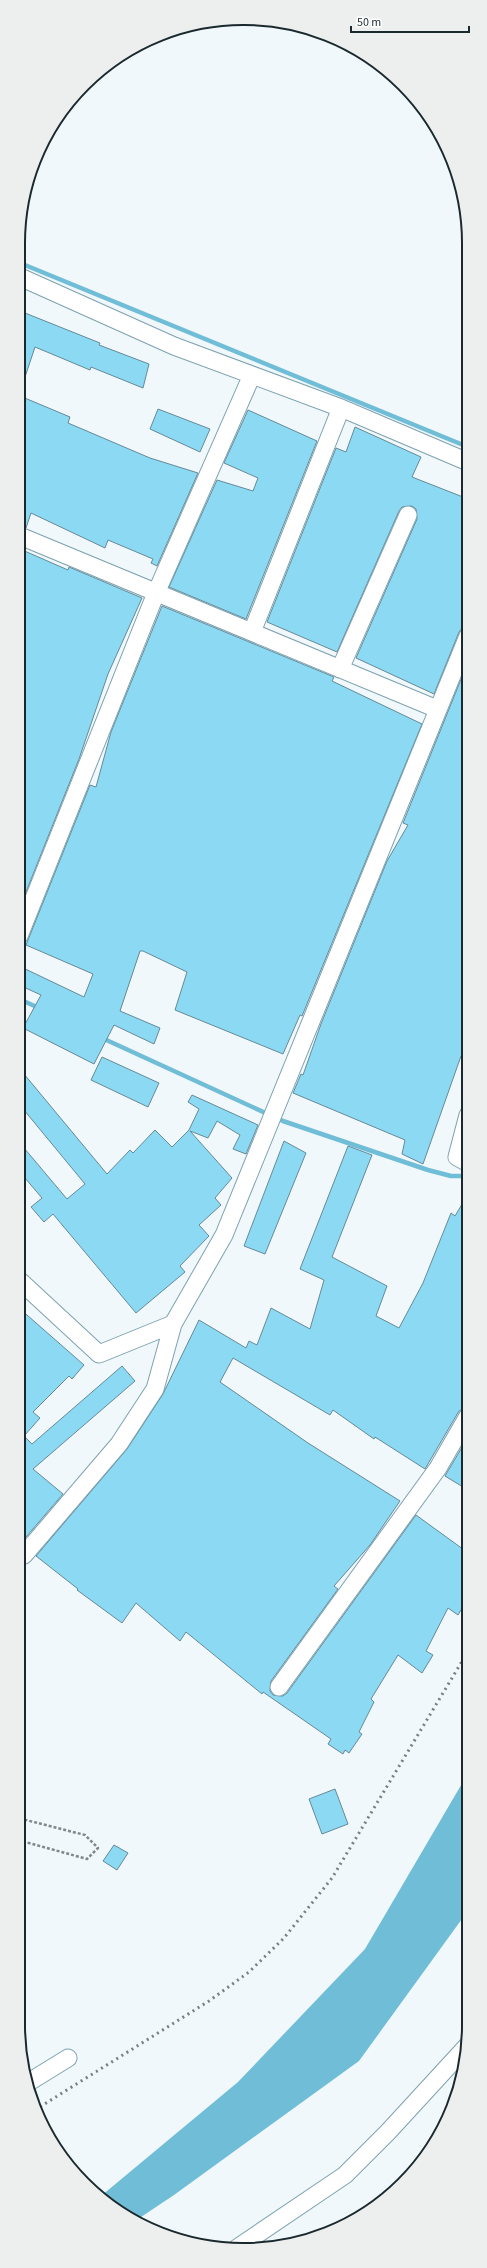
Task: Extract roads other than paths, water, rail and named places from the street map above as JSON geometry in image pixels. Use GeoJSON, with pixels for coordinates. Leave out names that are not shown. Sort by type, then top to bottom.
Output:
{"type":"FeatureCollection","features":[{"type":"Feature","properties":{"kind":"street"},"geometry":{"type":"LineString","coordinates":[[25,279],[174,346],[341,408],[462,459]]}},
{"type":"Feature","properties":{"kind":"street"},"geometry":{"type":"LineString","coordinates":[[25,921],[156,593],[252,375]]}},
{"type":"Feature","properties":{"kind":"street"},"geometry":{"type":"LineString","coordinates":[[252,632],[341,408]]}},
{"type":"Feature","properties":{"kind":"street"},"geometry":{"type":"LineString","coordinates":[[340,669],[408,515]]}},
{"type":"Feature","properties":{"kind":"street"},"geometry":{"type":"LineString","coordinates":[[25,538],[437,709]]}},
{"type":"Feature","properties":{"kind":"street"},"geometry":{"type":"LineString","coordinates":[[25,1554],[119,1444],[156,1389],[173,1324],[220,1243],[462,650]]}},
{"type":"Feature","properties":{"kind":"street"},"geometry":{"type":"LineString","coordinates":[[462,1138],[457,1157],[462,1160]]}},
{"type":"Feature","properties":{"kind":"street"},"geometry":{"type":"LineString","coordinates":[[25,1286],[99,1354],[173,1324]]}},
{"type":"Feature","properties":{"kind":"street"},"geometry":{"type":"LineString","coordinates":[[279,1687],[438,1468],[462,1426]]}},
{"type":"Feature","properties":{"kind":"street"},"geometry":{"type":"LineString","coordinates":[[244,2243],[346,2175],[460,2054]]}},
{"type":"Feature","properties":{"kind":"street"},"geometry":{"type":"LineString","coordinates":[[32,2080],[68,2058]]}},
{"type":"Feature","properties":{"kind":"water"},"geometry":{"type":"Polygon","coordinates":[[[462,1784],[462,1919],[359,2061],[174,2195],[141,2217],[104,2193],[238,2082],[365,1949],[462,1784]]]}},
{"type":"Feature","properties":{"kind":"waterway"},"geometry":{"type":"LineString","coordinates":[[25,265],[462,445]]}},
{"type":"Feature","properties":{"kind":"waterway"},"geometry":{"type":"LineString","coordinates":[[25,1002],[39,1008]]}},
{"type":"Feature","properties":{"kind":"waterway"},"geometry":{"type":"LineString","coordinates":[[102,1038],[283,1121],[428,1170],[451,1176],[462,1176]]}},
{"type":"Feature","properties":{"kind":"railway"},"geometry":{"type":"LineString","coordinates":[[41,2106],[209,2001],[249,1972],[284,1938],[332,1878],[462,1661]]}}]}
